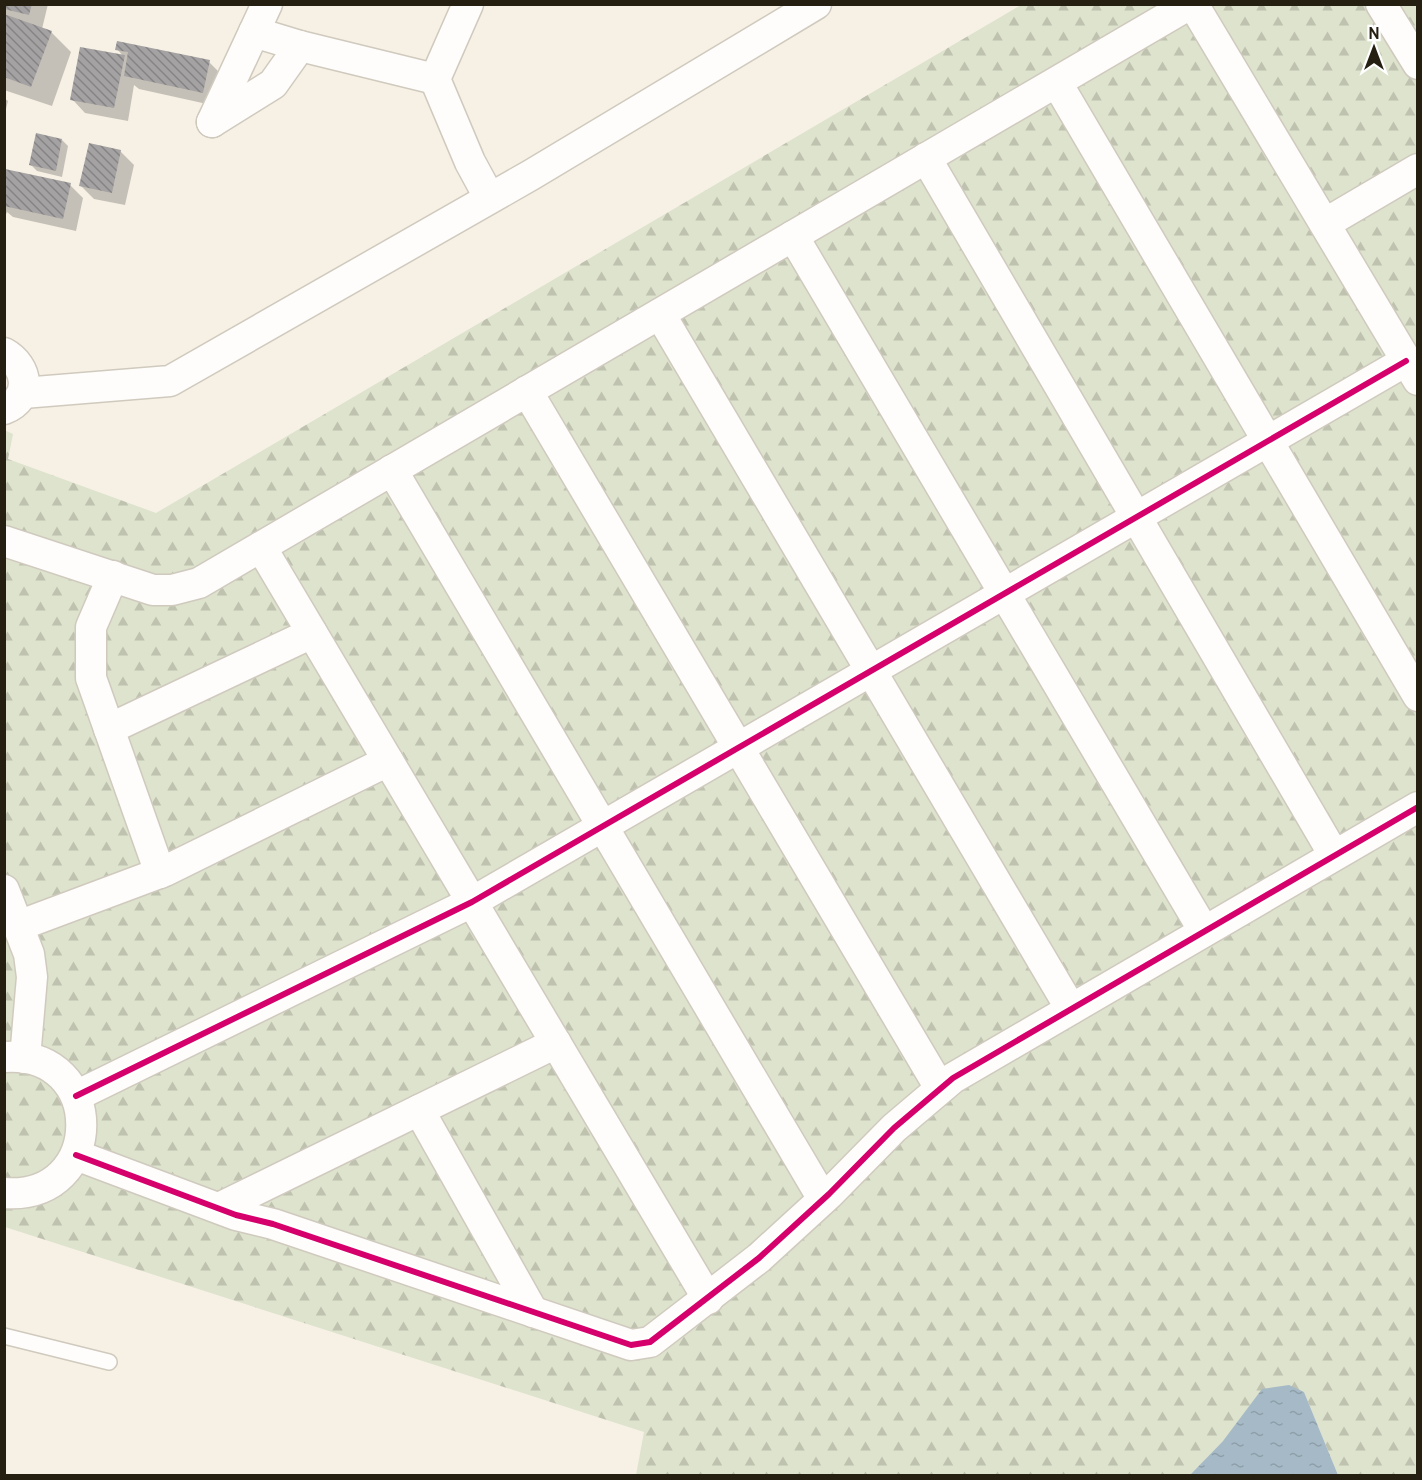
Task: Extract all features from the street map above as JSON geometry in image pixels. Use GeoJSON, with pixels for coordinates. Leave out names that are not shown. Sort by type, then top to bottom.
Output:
{"type":"FeatureCollection","features":[{"type":"Feature","properties":{"kind":"street"},"geometry":{"type":"LineString","coordinates":[[267,4],[212,122],[273,84],[300,46]]}},
{"type":"Feature","properties":{"kind":"street"},"geometry":{"type":"LineString","coordinates":[[468,4],[435,80],[489,197]]}},
{"type":"Feature","properties":{"kind":"street"},"geometry":{"type":"LineString","coordinates":[[4,353],[14,358],[24,374],[14,401],[170,381],[489,197],[816,4]]}},
{"type":"Feature","properties":{"kind":"street"},"geometry":{"type":"LineString","coordinates":[[4,541],[153,590],[172,590],[199,583],[1192,4],[1326,223],[1412,370],[1267,441],[471,902],[76,1096]]}},
{"type":"Feature","properties":{"kind":"street"},"geometry":{"type":"LineString","coordinates":[[1381,4],[1418,64]]}},
{"type":"Feature","properties":{"kind":"street"},"geometry":{"type":"LineString","coordinates":[[254,32],[435,80]]}},
{"type":"Feature","properties":{"kind":"street"},"geometry":{"type":"LineString","coordinates":[[1057,83],[1418,696]]}},
{"type":"Feature","properties":{"kind":"street"},"geometry":{"type":"LineString","coordinates":[[927,158],[1334,855]]}},
{"type":"Feature","properties":{"kind":"street"},"geometry":{"type":"LineString","coordinates":[[1326,223],[1418,169]]}},
{"type":"Feature","properties":{"kind":"street"},"geometry":{"type":"LineString","coordinates":[[793,236],[1204,931]]}},
{"type":"Feature","properties":{"kind":"street"},"geometry":{"type":"LineString","coordinates":[[660,314],[1071,1009]]}},
{"type":"Feature","properties":{"kind":"street"},"geometry":{"type":"LineString","coordinates":[[527,391],[940,1088]]}},
{"type":"Feature","properties":{"kind":"street"},"geometry":{"type":"LineString","coordinates":[[392,470],[823,1199]]}},
{"type":"Feature","properties":{"kind":"street"},"geometry":{"type":"LineString","coordinates":[[261,547],[708,1299]]}},
{"type":"Feature","properties":{"kind":"street"},"geometry":{"type":"LineString","coordinates":[[113,576],[91,627],[89,645],[91,678],[160,873]]}},
{"type":"Feature","properties":{"kind":"street"},"geometry":{"type":"LineString","coordinates":[[109,729],[312,633]]}},
{"type":"Feature","properties":{"kind":"street"},"geometry":{"type":"LineString","coordinates":[[18,926],[160,873],[388,761]]}},
{"type":"Feature","properties":{"kind":"street"},"geometry":{"type":"LineString","coordinates":[[76,1155],[219,1208],[631,1345],[650,1342],[759,1258],[823,1199],[894,1128],[953,1078],[1418,807]]}},
{"type":"Feature","properties":{"kind":"street"},"geometry":{"type":"LineString","coordinates":[[4,890],[29,954],[33,977],[15,1057],[37,1060],[55,1069],[70,1084],[83,1122],[81,1143],[76,1155],[58,1178],[40,1189],[20,1194],[4,1193]]}},
{"type":"Feature","properties":{"kind":"street"},"geometry":{"type":"LineString","coordinates":[[219,1208],[556,1043]]}},
{"type":"Feature","properties":{"kind":"street"},"geometry":{"type":"LineString","coordinates":[[418,1110],[533,1312]]}},
{"type":"Feature","properties":{"kind":"lane"},"geometry":{"type":"LineString","coordinates":[[4,1336],[109,1362]]}},
{"type":"Feature","properties":{"kind":"green space"},"geometry":{"type":"Polygon","coordinates":[[[1021,5],[1417,5],[1417,1475],[1338,1475],[1304,1392],[1223,1441],[1190,1475],[636,1475],[644,1432],[5,1227],[4,430],[13,434],[8,459],[156,513],[1021,5]]]}},
{"type":"Feature","properties":{"kind":"water"},"geometry":{"type":"Polygon","coordinates":[[[1289,1385],[1304,1392],[1338,1475],[1190,1475],[1223,1441],[1262,1389],[1289,1385]]]}},
{"type":"Feature","properties":{"kind":"building"},"geometry":{"type":"Polygon","coordinates":[[[4,4],[32,4],[29,15],[4,9],[4,4]]]}},
{"type":"Feature","properties":{"kind":"building"},"geometry":{"type":"Polygon","coordinates":[[[4,14],[52,31],[31,87],[4,77],[4,14]]]}},
{"type":"Feature","properties":{"kind":"building"},"geometry":{"type":"Polygon","coordinates":[[[117,41],[210,60],[203,93],[124,76],[128,52],[115,50],[117,41]]]}},
{"type":"Feature","properties":{"kind":"building"},"geometry":{"type":"Polygon","coordinates":[[[80,47],[125,55],[114,108],[70,100],[80,47]]]}},
{"type":"Feature","properties":{"kind":"building"},"geometry":{"type":"Polygon","coordinates":[[[36,133],[62,139],[56,171],[29,165],[36,133]]]}},
{"type":"Feature","properties":{"kind":"building"},"geometry":{"type":"Polygon","coordinates":[[[89,143],[121,150],[112,193],[79,186],[89,143]]]}},
{"type":"Feature","properties":{"kind":"building"},"geometry":{"type":"Polygon","coordinates":[[[5,169],[71,183],[63,219],[4,206],[5,169]]]}},
{"type":"Feature","properties":{"kind":"cycle path"},"geometry":{"type":"LineString","coordinates":[[76,1096],[472,902],[1406,361]]}},
{"type":"Feature","properties":{"kind":"cycle path"},"geometry":{"type":"LineString","coordinates":[[76,1155],[236,1215],[273,1224],[631,1345],[650,1342],[759,1258],[829,1194],[894,1128],[953,1078],[1418,807]]}}]}
